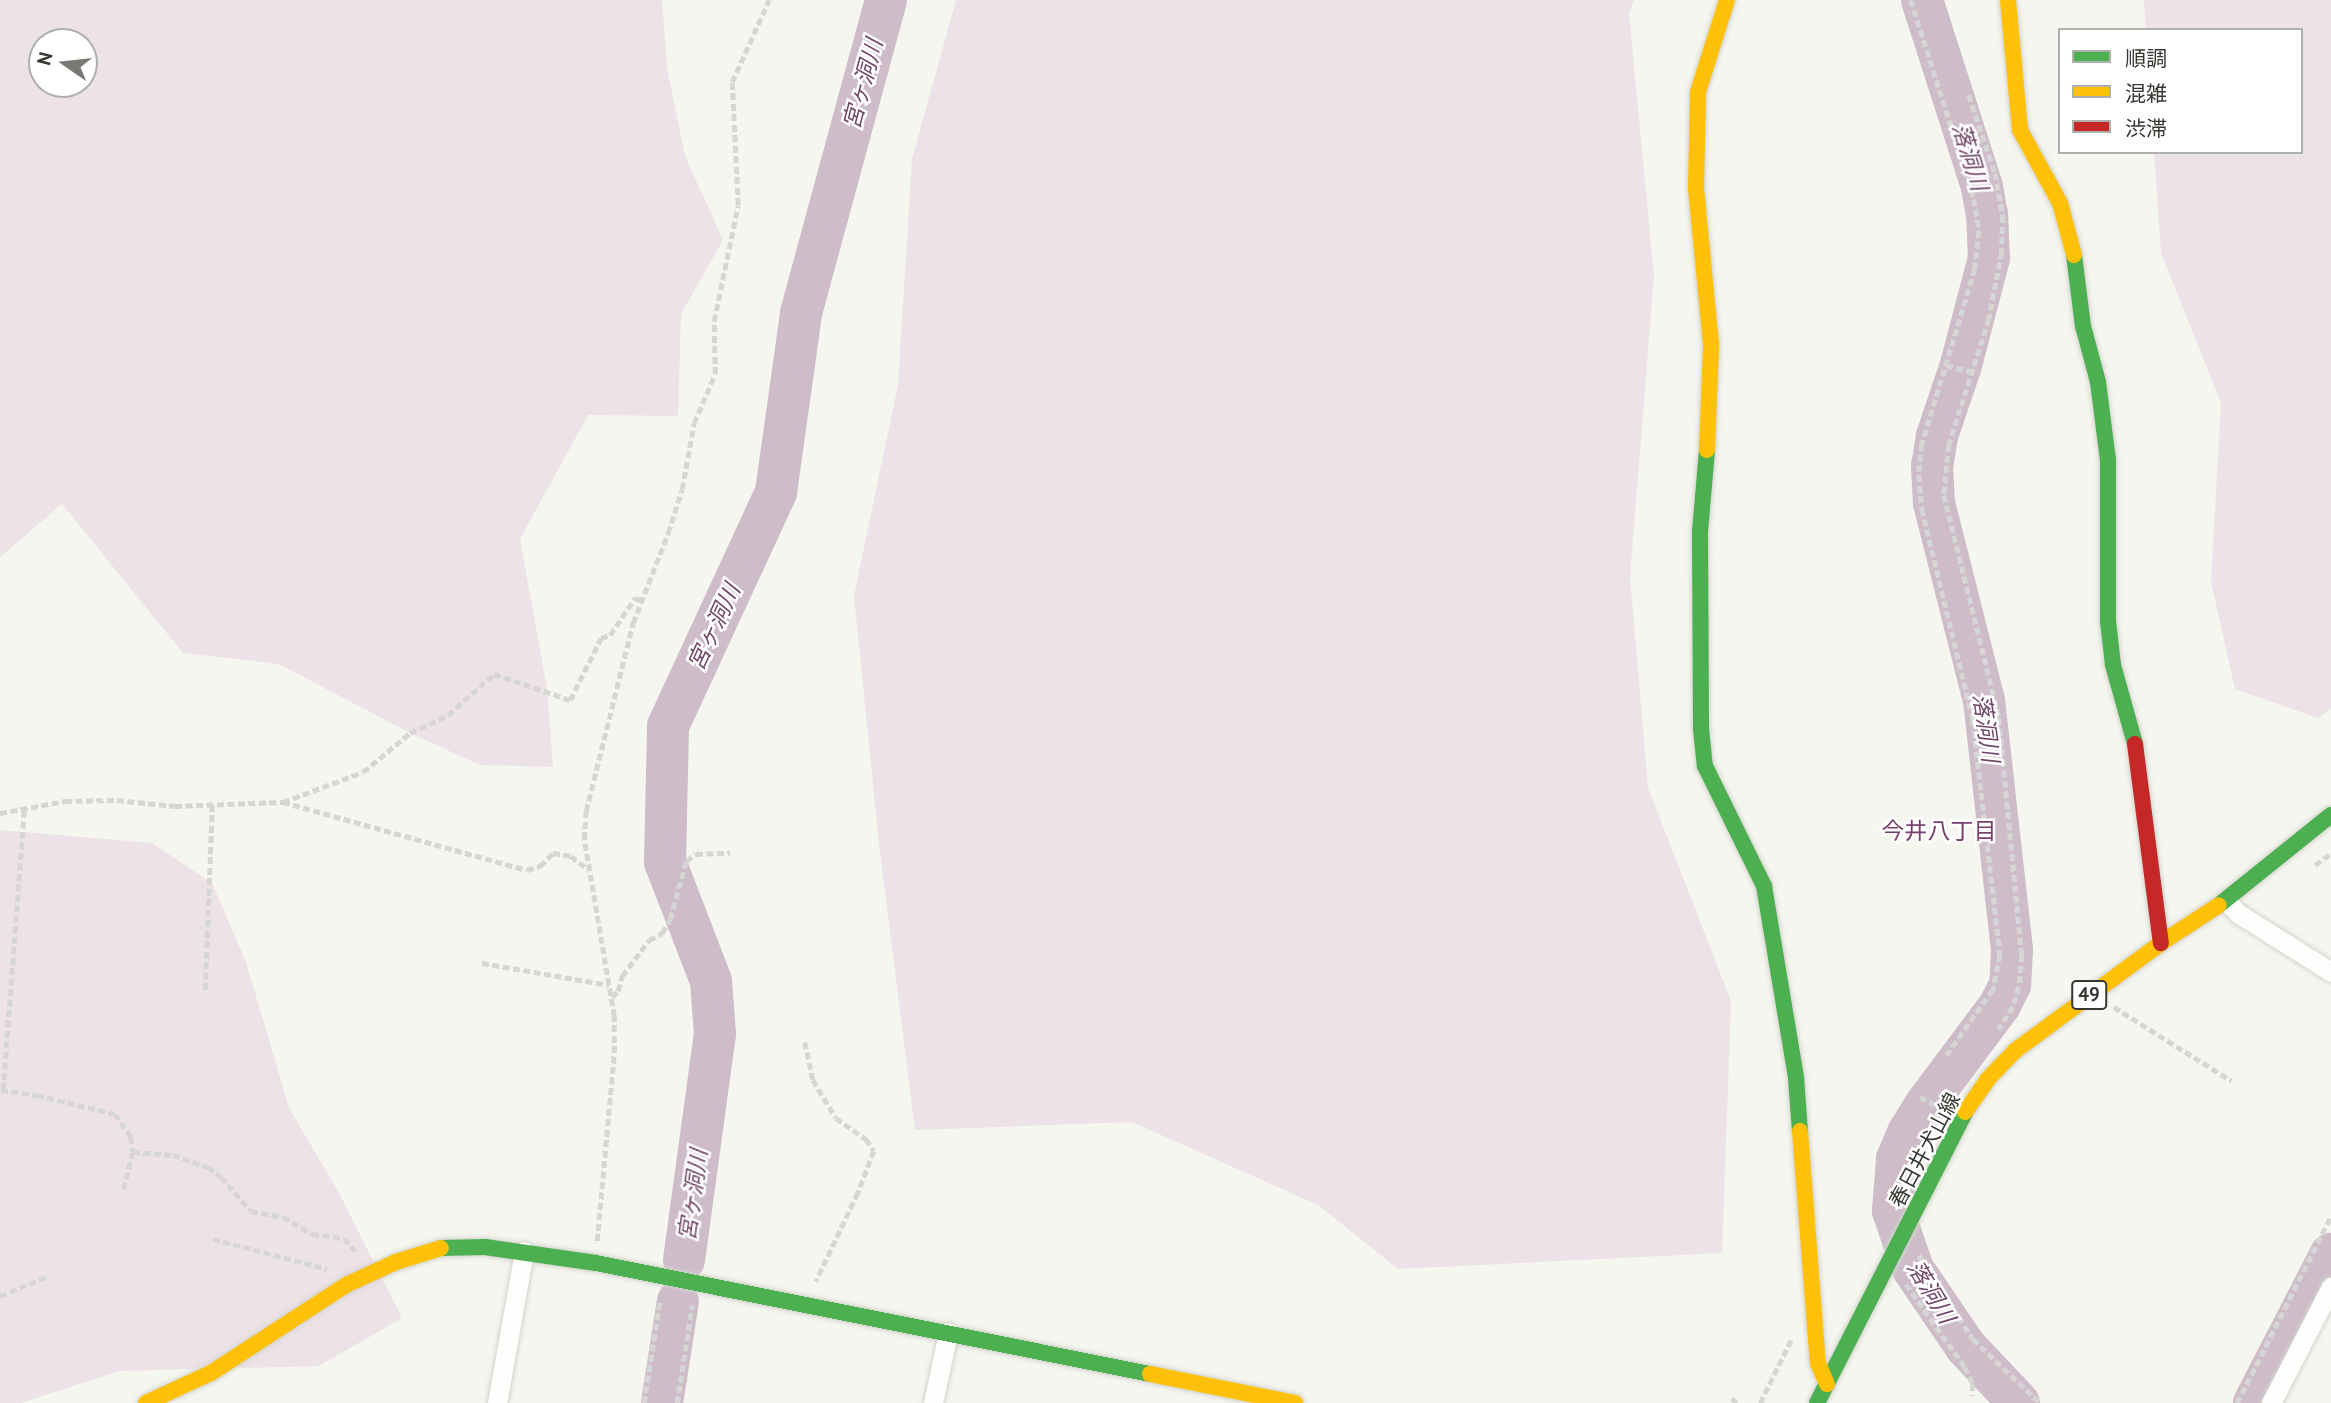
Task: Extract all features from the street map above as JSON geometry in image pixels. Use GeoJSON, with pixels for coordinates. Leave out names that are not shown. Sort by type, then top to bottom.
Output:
{"type":"FeatureCollection","features":[{"type":"Feature","properties":{"kind":"street"},"geometry":{"type":"LineString","coordinates":[[1727,0],[1698,92],[1696,189],[1711,344],[1708,443],[1699,531],[1701,729],[1705,766],[1765,886],[1796,1077],[1818,1363],[1827,1384]]}},
{"type":"Feature","properties":{"kind":"street"},"geometry":{"type":"LineString","coordinates":[[2008,0],[2020,130],[2063,213],[2072,244],[2083,326],[2098,382],[2108,460],[2108,621],[2113,665],[2134,737],[2161,943]]}},
{"type":"Feature","properties":{"kind":"street","name":"春日井犬山線"},"geometry":{"type":"LineString","coordinates":[[1818,1403],[1959,1121],[1987,1080],[2016,1050],[2161,943],[2226,901],[2331,815]]}},
{"type":"Feature","properties":{"kind":"street"},"geometry":{"type":"LineString","coordinates":[[2226,901],[2239,914],[2331,972]]}},
{"type":"Feature","properties":{"kind":"street"},"geometry":{"type":"LineString","coordinates":[[146,1403],[211,1373],[346,1285],[373,1272],[447,1246],[524,1251],[596,1263],[1295,1403]]}},
{"type":"Feature","properties":{"kind":"street"},"geometry":{"type":"LineString","coordinates":[[497,1403],[524,1251]]}},
{"type":"Feature","properties":{"kind":"street"},"geometry":{"type":"LineString","coordinates":[[2270,1403],[2331,1287]]}},
{"type":"Feature","properties":{"kind":"street"},"geometry":{"type":"LineString","coordinates":[[933,1403],[948,1333]]}},
{"type":"Feature","properties":{"kind":"path"},"geometry":{"type":"LineString","coordinates":[[596,1263],[614,1053],[611,997],[584,839],[586,811],[602,737],[641,600],[668,533],[682,489],[694,423],[715,374],[714,321],[738,205],[732,82],[769,0]]}},
{"type":"Feature","properties":{"kind":"path"},"geometry":{"type":"LineString","coordinates":[[1911,0],[1974,200],[1979,231],[1975,269],[1922,444],[1919,475],[1922,509],[1974,720],[2000,955],[1993,990],[1947,1055]]}},
{"type":"Feature","properties":{"kind":"path"},"geometry":{"type":"LineString","coordinates":[[1969,95],[1995,173],[2003,216],[2003,252],[1989,318],[1949,445],[1944,495],[1998,718],[2022,955],[2020,987],[1994,1042]]}},
{"type":"Feature","properties":{"kind":"path"},"geometry":{"type":"LineString","coordinates":[[1947,365],[1971,372]]}},
{"type":"Feature","properties":{"kind":"path"},"geometry":{"type":"LineString","coordinates":[[0,813],[23,811],[65,801],[117,800],[175,806],[284,802],[363,772],[410,733],[448,715],[494,674],[570,700],[601,638],[610,635],[635,598],[641,600]]}},
{"type":"Feature","properties":{"kind":"path"},"geometry":{"type":"LineString","coordinates":[[1974,720],[1998,718]]}},
{"type":"Feature","properties":{"kind":"path"},"geometry":{"type":"LineString","coordinates":[[284,802],[298,809],[415,836],[527,870],[540,866],[553,853],[571,856],[590,870]]}},
{"type":"Feature","properties":{"kind":"path"},"geometry":{"type":"LineString","coordinates":[[205,990],[212,805]]}},
{"type":"Feature","properties":{"kind":"path"},"geometry":{"type":"LineString","coordinates":[[23,811],[1,1090],[115,1114],[131,1138],[133,1152],[124,1189]]}},
{"type":"Feature","properties":{"kind":"path"},"geometry":{"type":"LineString","coordinates":[[611,997],[618,991],[622,976],[649,940],[662,933],[673,912],[686,861],[695,854],[730,853]]}},
{"type":"Feature","properties":{"kind":"path"},"geometry":{"type":"LineString","coordinates":[[482,963],[609,985]]}},
{"type":"Feature","properties":{"kind":"path"},"geometry":{"type":"LineString","coordinates":[[2094,991],[2104,1001],[2232,1081]]}},
{"type":"Feature","properties":{"kind":"path"},"geometry":{"type":"LineString","coordinates":[[805,1042],[813,1080],[836,1118],[866,1139],[874,1151],[858,1193],[805,1305]]}},
{"type":"Feature","properties":{"kind":"path"},"geometry":{"type":"LineString","coordinates":[[1920,1097],[1942,1108]]}},
{"type":"Feature","properties":{"kind":"path"},"geometry":{"type":"LineString","coordinates":[[133,1152],[173,1155],[208,1167],[221,1177],[251,1211],[283,1217],[312,1234],[344,1238],[373,1272]]}},
{"type":"Feature","properties":{"kind":"path"},"geometry":{"type":"LineString","coordinates":[[2237,1403],[2331,1216]]}},
{"type":"Feature","properties":{"kind":"path"},"geometry":{"type":"LineString","coordinates":[[1907,1228],[1914,1247],[1973,1339],[2039,1403]]}},
{"type":"Feature","properties":{"kind":"path"},"geometry":{"type":"LineString","coordinates":[[213,1239],[326,1268],[346,1285]]}},
{"type":"Feature","properties":{"kind":"path"},"geometry":{"type":"LineString","coordinates":[[1890,1258],[1965,1367],[1973,1384],[1972,1396]]}},
{"type":"Feature","properties":{"kind":"path"},"geometry":{"type":"LineString","coordinates":[[0,1296],[48,1276]]}},
{"type":"Feature","properties":{"kind":"path"},"geometry":{"type":"LineString","coordinates":[[644,1403],[663,1277]]}},
{"type":"Feature","properties":{"kind":"path"},"geometry":{"type":"LineString","coordinates":[[677,1403],[695,1283]]}},
{"type":"Feature","properties":{"kind":"path"},"geometry":{"type":"LineString","coordinates":[[1760,1403],[1795,1333]]}},
{"type":"Feature","properties":{"kind":"path"},"geometry":{"type":"LineString","coordinates":[[1732,1398],[1737,1403]]}},
{"type":"Feature","properties":{"kind":"shaded area"},"geometry":{"type":"Polygon","coordinates":[[[0,0],[662,0],[667,68],[685,156],[723,240],[681,314],[678,416],[588,415],[520,539],[547,688],[553,767],[480,765],[410,733],[279,664],[183,653],[62,504],[0,557],[0,0]]]}},
{"type":"Feature","properties":{"kind":"shaded area"},"geometry":{"type":"Polygon","coordinates":[[[956,0],[1634,0],[1629,14],[1654,276],[1630,577],[1648,788],[1731,1001],[1722,1253],[1398,1269],[1318,1205],[1132,1122],[915,1130],[879,844],[854,595],[898,385],[912,159],[956,0]]]}},
{"type":"Feature","properties":{"kind":"shaded area"},"geometry":{"type":"Polygon","coordinates":[[[2144,0],[2331,0],[2331,709],[2318,718],[2235,689],[2211,582],[2221,403],[2161,253],[2154,154],[2303,154],[2303,28],[2146,28],[2144,0]]]}},
{"type":"Feature","properties":{"kind":"shaded area"},"geometry":{"type":"Polygon","coordinates":[[[0,830],[152,843],[212,883],[246,962],[289,1108],[338,1191],[402,1318],[319,1366],[119,1371],[21,1403],[0,1403],[0,830]]]}},
{"type":"Feature","properties":{"kind":"waterway","name":"宮ヶ洞川"},"geometry":{"type":"LineString","coordinates":[[684,1260],[715,1034],[711,981],[665,862],[668,726],[776,492],[801,313],[886,0]]}},
{"type":"Feature","properties":{"kind":"waterway","name":"落洞川"},"geometry":{"type":"LineString","coordinates":[[1922,0],[1982,187],[1987,214],[1989,258],[1961,365],[1937,436],[1932,466],[1934,503],[1984,700],[2012,950],[2010,985],[2000,1005],[1926,1104],[1908,1133],[1897,1159],[1893,1211],[1913,1269],[1966,1347],[2019,1403]]}},
{"type":"Feature","properties":{"kind":"waterway"},"geometry":{"type":"LineString","coordinates":[[2254,1403],[2331,1254]]}},
{"type":"Feature","properties":{"kind":"waterway","name":"宮ヶ洞川"},"geometry":{"type":"LineString","coordinates":[[662,1403],[678,1301]]}},
{"type":"Feature","properties":{"kind":"traffic: fast"},"geometry":{"type":"LineString","coordinates":[[2074,255],[2083,326],[2098,382],[2108,460],[2108,621],[2113,665],[2135,744]]}},
{"type":"Feature","properties":{"kind":"traffic: fast"},"geometry":{"type":"LineString","coordinates":[[1707,450],[1700,531],[1701,729],[1705,766],[1764,886],[1796,1078],[1800,1131]]}},
{"type":"Feature","properties":{"kind":"traffic: fast"},"geometry":{"type":"LineString","coordinates":[[2219,905],[2331,815]]}},
{"type":"Feature","properties":{"kind":"traffic: fast"},"geometry":{"type":"LineString","coordinates":[[1817,1403],[1965,1112]]}},
{"type":"Feature","properties":{"kind":"traffic: fast"},"geometry":{"type":"LineString","coordinates":[[441,1248],[485,1247],[596,1263],[1150,1374]]}},
{"type":"Feature","properties":{"kind":"traffic: slow"},"geometry":{"type":"LineString","coordinates":[[1707,450],[1711,344],[1696,189],[1698,92],[1727,0]]}},
{"type":"Feature","properties":{"kind":"traffic: slow"},"geometry":{"type":"LineString","coordinates":[[2008,0],[2020,130],[2060,203],[2074,255]]}},
{"type":"Feature","properties":{"kind":"traffic: slow"},"geometry":{"type":"LineString","coordinates":[[1965,1112],[1987,1080],[2016,1050],[2161,943],[2219,905]]}},
{"type":"Feature","properties":{"kind":"traffic: slow"},"geometry":{"type":"LineString","coordinates":[[1800,1131],[1818,1363],[1827,1384]]}},
{"type":"Feature","properties":{"kind":"traffic: slow"},"geometry":{"type":"LineString","coordinates":[[146,1403],[211,1373],[346,1285],[396,1262],[441,1248]]}},
{"type":"Feature","properties":{"kind":"traffic: slow"},"geometry":{"type":"LineString","coordinates":[[1150,1374],[1295,1403]]}},
{"type":"Feature","properties":{"kind":"traffic: jam"},"geometry":{"type":"LineString","coordinates":[[2135,744],[2161,943]]}},
{"type":"Feature","properties":{"kind":"district","name":"今井八丁目"},"geometry":{"type":"Point","coordinates":[1939,831]}}]}
